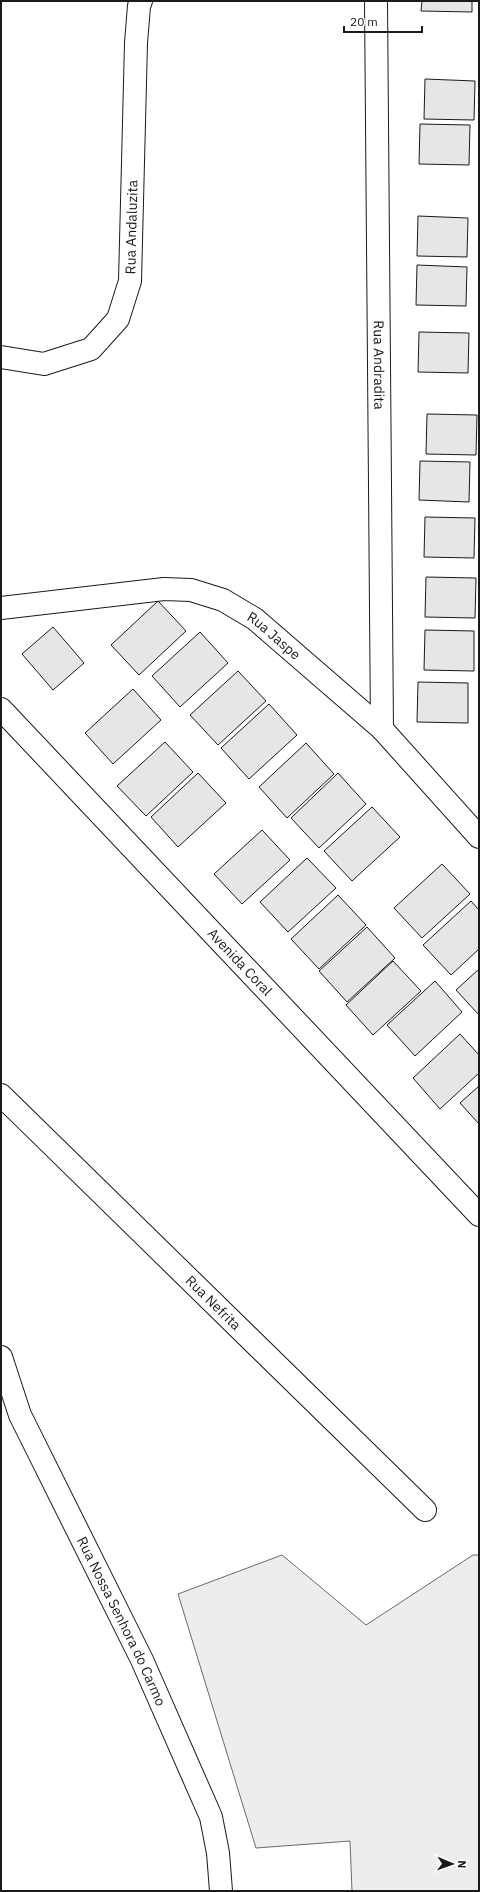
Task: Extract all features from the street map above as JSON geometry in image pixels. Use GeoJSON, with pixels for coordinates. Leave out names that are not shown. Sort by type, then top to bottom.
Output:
{"type":"FeatureCollection","features":[{"type":"Feature","properties":{"kind":"street","name":"Rua Andaluzita"},"geometry":{"type":"LineString","coordinates":[[1,357],[44,364],[92,348],[118,319],[130,281],[136,43],[139,6],[141,1]]}},
{"type":"Feature","properties":{"kind":"street","name":"Rua Andradita"},"geometry":{"type":"LineString","coordinates":[[376,1],[382,729]]}},
{"type":"Feature","properties":{"kind":"street","name":"Rua Jaspe"},"geometry":{"type":"LineString","coordinates":[[1,608],[164,589],[191,590],[223,600],[255,619],[382,729],[479,837]]}},
{"type":"Feature","properties":{"kind":"street","name":"Avenida Coral"},"geometry":{"type":"LineString","coordinates":[[1,709],[479,1215]]}},
{"type":"Feature","properties":{"kind":"street","name":"Rua Nefrita"},"geometry":{"type":"LineString","coordinates":[[2,1103],[425,1510]]}},
{"type":"Feature","properties":{"kind":"street","name":"Rua Nossa Senhora do Carmo"},"geometry":{"type":"LineString","coordinates":[[1,1357],[20,1414],[142,1660],[211,1817],[218,1853],[221,1891]]}},
{"type":"Feature","properties":{"kind":"shaded area"},"geometry":{"type":"Polygon","coordinates":[[[282,1555],[366,1625],[473,1555],[479,1555],[479,1891],[352,1891],[350,1841],[256,1848],[178,1594],[282,1555]]]}},
{"type":"Feature","properties":{"kind":"building"},"geometry":{"type":"Polygon","coordinates":[[[422,1],[472,1],[472,12],[421,11],[422,1]]]}},
{"type":"Feature","properties":{"kind":"building"},"geometry":{"type":"Polygon","coordinates":[[[425,79],[475,81],[474,120],[424,119],[425,79]]]}},
{"type":"Feature","properties":{"kind":"building"},"geometry":{"type":"Polygon","coordinates":[[[420,124],[470,125],[469,165],[419,164],[420,124]]]}},
{"type":"Feature","properties":{"kind":"building"},"geometry":{"type":"Polygon","coordinates":[[[418,216],[468,218],[467,257],[417,256],[418,216]]]}},
{"type":"Feature","properties":{"kind":"building"},"geometry":{"type":"Polygon","coordinates":[[[417,265],[467,267],[466,306],[416,305],[417,265]]]}},
{"type":"Feature","properties":{"kind":"building"},"geometry":{"type":"Polygon","coordinates":[[[419,332],[469,333],[468,373],[418,372],[419,332]]]}},
{"type":"Feature","properties":{"kind":"building"},"geometry":{"type":"Polygon","coordinates":[[[427,414],[477,415],[476,455],[426,454],[427,414]]]}},
{"type":"Feature","properties":{"kind":"building"},"geometry":{"type":"Polygon","coordinates":[[[420,461],[470,462],[469,502],[419,500],[420,461]]]}},
{"type":"Feature","properties":{"kind":"building"},"geometry":{"type":"Polygon","coordinates":[[[425,517],[475,518],[474,558],[424,557],[425,517]]]}},
{"type":"Feature","properties":{"kind":"building"},"geometry":{"type":"Polygon","coordinates":[[[426,577],[476,578],[475,618],[425,617],[426,577]]]}},
{"type":"Feature","properties":{"kind":"building"},"geometry":{"type":"Polygon","coordinates":[[[158,601],[186,631],[139,675],[111,645],[158,601]]]}},
{"type":"Feature","properties":{"kind":"building"},"geometry":{"type":"Polygon","coordinates":[[[53,627],[84,663],[53,690],[22,654],[53,627]]]}},
{"type":"Feature","properties":{"kind":"building"},"geometry":{"type":"Polygon","coordinates":[[[425,630],[474,631],[474,671],[424,670],[425,630]]]}},
{"type":"Feature","properties":{"kind":"building"},"geometry":{"type":"Polygon","coordinates":[[[200,632],[228,663],[180,707],[152,676],[200,632]]]}},
{"type":"Feature","properties":{"kind":"building"},"geometry":{"type":"Polygon","coordinates":[[[238,671],[266,701],[218,745],[190,715],[238,671]]]}},
{"type":"Feature","properties":{"kind":"building"},"geometry":{"type":"Polygon","coordinates":[[[418,682],[468,683],[468,723],[417,722],[418,682]]]}},
{"type":"Feature","properties":{"kind":"building"},"geometry":{"type":"Polygon","coordinates":[[[133,689],[161,720],[113,764],[85,733],[133,689]]]}},
{"type":"Feature","properties":{"kind":"building"},"geometry":{"type":"Polygon","coordinates":[[[269,704],[297,735],[249,779],[221,748],[269,704]]]}},
{"type":"Feature","properties":{"kind":"building"},"geometry":{"type":"Polygon","coordinates":[[[165,742],[193,772],[146,816],[117,786],[165,742]]]}},
{"type":"Feature","properties":{"kind":"building"},"geometry":{"type":"Polygon","coordinates":[[[306,743],[334,774],[287,818],[259,787],[306,743]]]}},
{"type":"Feature","properties":{"kind":"building"},"geometry":{"type":"Polygon","coordinates":[[[198,773],[226,803],[178,847],[151,817],[198,773]]]}},
{"type":"Feature","properties":{"kind":"building"},"geometry":{"type":"Polygon","coordinates":[[[338,773],[366,804],[319,848],[291,818],[338,773]]]}},
{"type":"Feature","properties":{"kind":"building"},"geometry":{"type":"Polygon","coordinates":[[[372,807],[400,837],[352,881],[324,851],[372,807]]]}},
{"type":"Feature","properties":{"kind":"building"},"geometry":{"type":"Polygon","coordinates":[[[262,830],[290,860],[242,904],[214,874],[262,830]]]}},
{"type":"Feature","properties":{"kind":"building"},"geometry":{"type":"Polygon","coordinates":[[[307,858],[336,888],[288,932],[260,902],[307,858]]]}},
{"type":"Feature","properties":{"kind":"building"},"geometry":{"type":"Polygon","coordinates":[[[442,864],[470,894],[422,938],[394,908],[442,864]]]}},
{"type":"Feature","properties":{"kind":"building"},"geometry":{"type":"Polygon","coordinates":[[[338,895],[366,925],[319,969],[291,939],[338,895]]]}},
{"type":"Feature","properties":{"kind":"building"},"geometry":{"type":"Polygon","coordinates":[[[471,901],[479,910],[479,949],[451,975],[423,945],[471,901]]]}},
{"type":"Feature","properties":{"kind":"building"},"geometry":{"type":"Polygon","coordinates":[[[367,927],[395,958],[347,1002],[319,971],[367,927]]]}},
{"type":"Feature","properties":{"kind":"building"},"geometry":{"type":"Polygon","coordinates":[[[393,961],[421,991],[373,1035],[346,1005],[393,961]]]}},
{"type":"Feature","properties":{"kind":"building"},"geometry":{"type":"Polygon","coordinates":[[[479,969],[479,1015],[456,990],[479,969]]]}},
{"type":"Feature","properties":{"kind":"building"},"geometry":{"type":"Polygon","coordinates":[[[435,981],[462,1012],[415,1056],[387,1025],[435,981]]]}},
{"type":"Feature","properties":{"kind":"building"},"geometry":{"type":"Polygon","coordinates":[[[460,1034],[479,1055],[479,1073],[440,1109],[413,1078],[460,1034]]]}},
{"type":"Feature","properties":{"kind":"building"},"geometry":{"type":"Polygon","coordinates":[[[479,1086],[479,1124],[460,1103],[479,1086]]]}}]}
